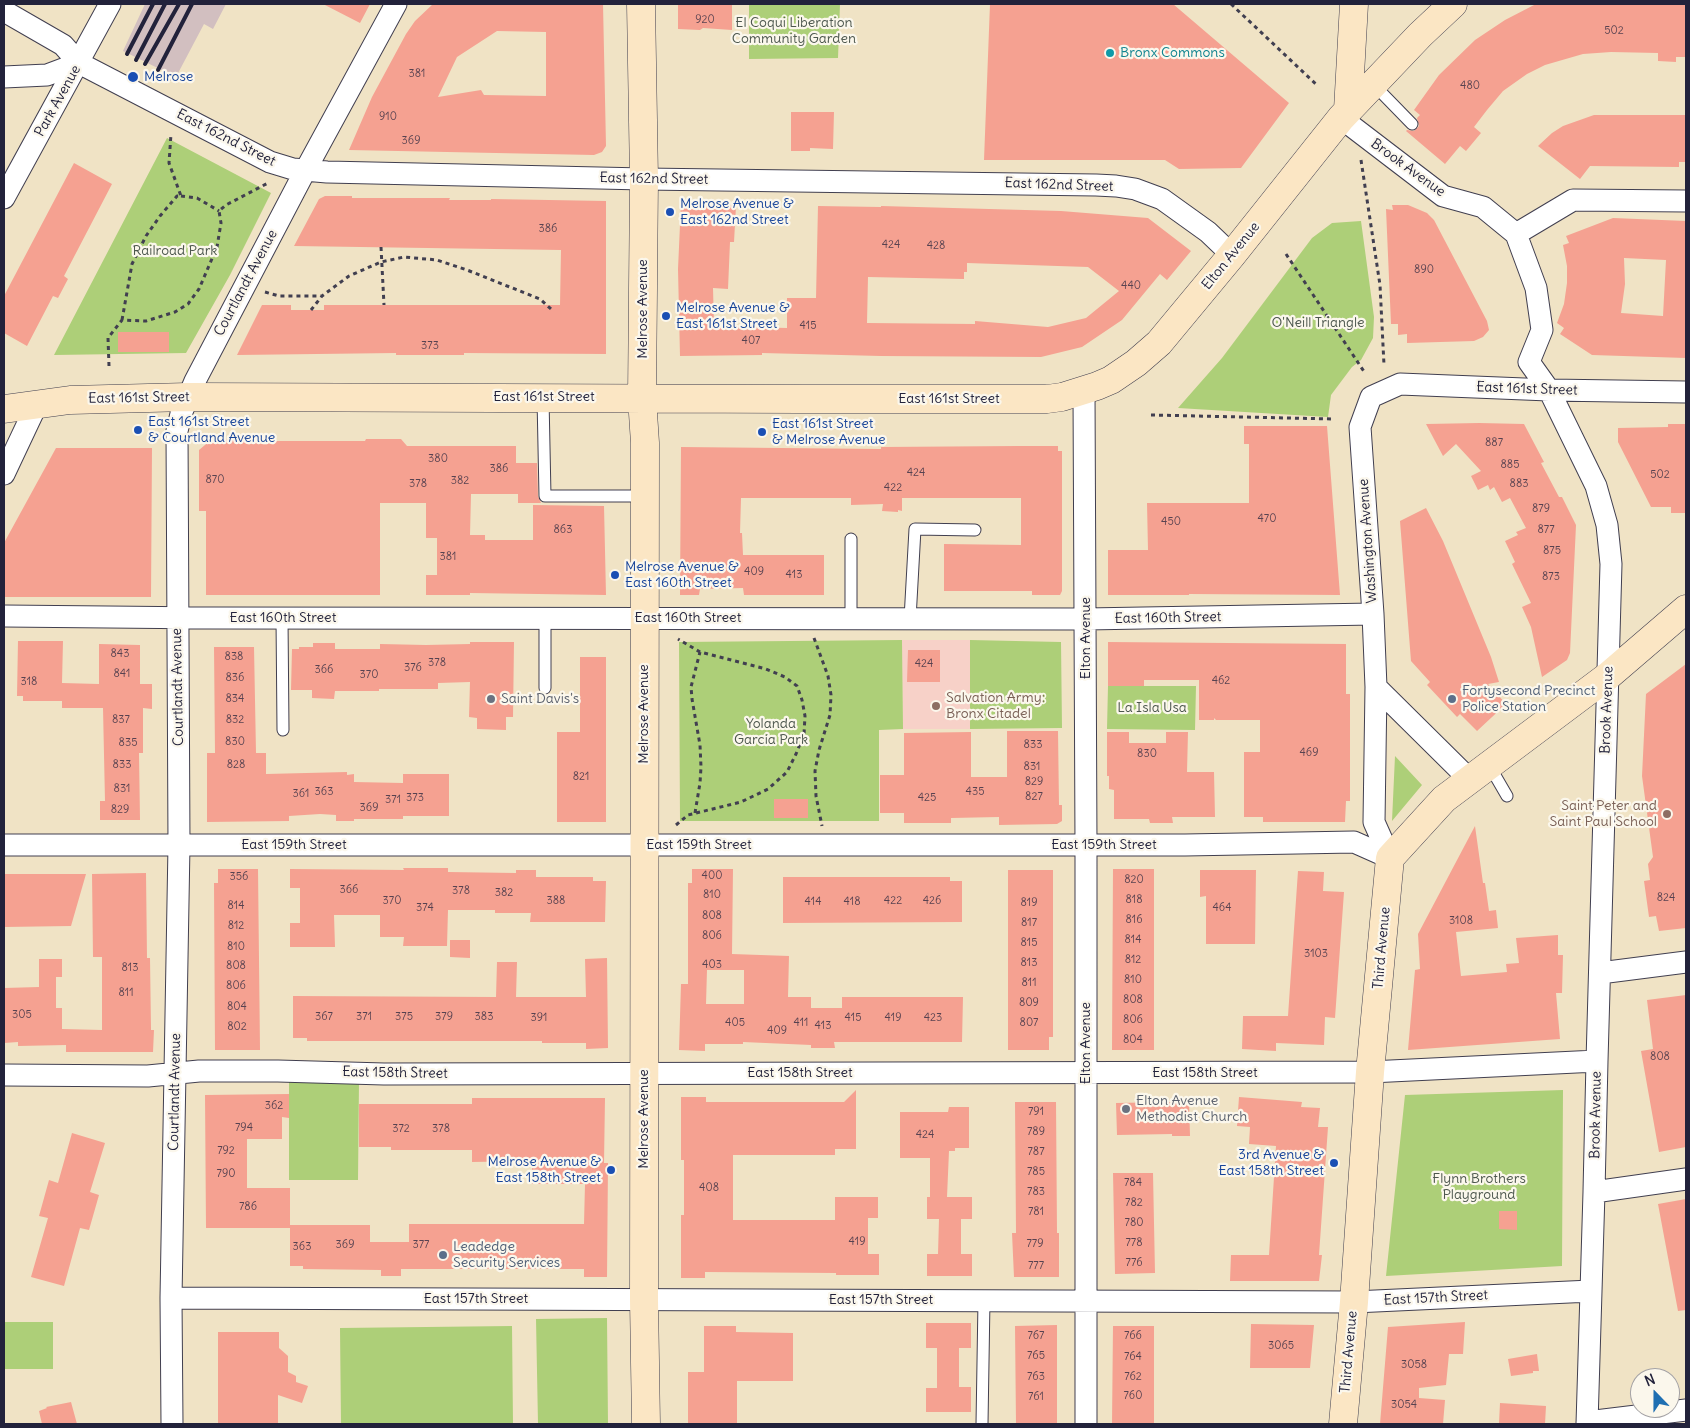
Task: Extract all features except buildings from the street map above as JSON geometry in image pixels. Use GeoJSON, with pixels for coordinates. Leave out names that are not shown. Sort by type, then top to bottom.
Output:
{"type":"FeatureCollection","features":[{"type":"Feature","properties":{"kind":"main road","name":"Melrose Avenue"},"geometry":{"type":"LineString","coordinates":[[641,4],[644,179],[642,398],[644,443],[644,1300],[646,1424]]}},
{"type":"Feature","properties":{"kind":"main road"},"geometry":{"type":"LineString","coordinates":[[1344,114],[1354,4]]}},
{"type":"Feature","properties":{"kind":"main road","name":"Elton Avenue"},"geometry":{"type":"LineString","coordinates":[[1084,391],[1111,380],[1148,353],[1168,333],[1344,114],[1453,4]]}},
{"type":"Feature","properties":{"kind":"main road","name":"East 161st Street"},"geometry":{"type":"LineString","coordinates":[[4,409],[70,400],[188,396],[1047,398],[1062,397],[1084,391]]}},
{"type":"Feature","properties":{"kind":"main road"},"geometry":{"type":"LineString","coordinates":[[1390,858],[1444,799],[1608,676],[1686,609]]}},
{"type":"Feature","properties":{"kind":"main road","name":"Third Avenue"},"geometry":{"type":"LineString","coordinates":[[1343,1424],[1354,1302],[1370,1072],[1390,858]]}},
{"type":"Feature","properties":{"kind":"street","name":"Park Avenue"},"geometry":{"type":"LineString","coordinates":[[4,198],[79,63],[109,4]]}},
{"type":"Feature","properties":{"kind":"street","name":"Courtlandt Avenue"},"geometry":{"type":"LineString","coordinates":[[172,1424],[172,1298],[179,844],[177,431],[188,396],[305,171],[396,4]]}},
{"type":"Feature","properties":{"kind":"street","name":"East 162nd Street"},"geometry":{"type":"LineString","coordinates":[[4,11],[63,45],[79,63],[270,162],[305,171],[644,179],[1116,186],[1162,199],[1208,232],[1232,255]]}},
{"type":"Feature","properties":{"kind":"street"},"geometry":{"type":"LineString","coordinates":[[4,77],[47,75],[79,63]]}},
{"type":"Feature","properties":{"kind":"street","name":"Brook Avenue"},"geometry":{"type":"LineString","coordinates":[[1344,114],[1443,196],[1483,207],[1516,234],[1536,288],[1542,330],[1529,362],[1549,390],[1596,486],[1607,525],[1611,564],[1587,1423]]}},
{"type":"Feature","properties":{"kind":"street"},"geometry":{"type":"LineString","coordinates":[[1516,234],[1573,200],[1686,201]]}},
{"type":"Feature","properties":{"kind":"street","name":"East 161st Street"},"geometry":{"type":"LineString","coordinates":[[1371,397],[1400,384],[1549,390],[1686,392]]}},
{"type":"Feature","properties":{"kind":"street","name":"Elton Avenue"},"geometry":{"type":"LineString","coordinates":[[1084,391],[1086,620],[1086,1424]]}},
{"type":"Feature","properties":{"kind":"street","name":"Washington Avenue"},"geometry":{"type":"LineString","coordinates":[[1371,397],[1360,427],[1376,686],[1374,822],[1390,858]]}},
{"type":"Feature","properties":{"kind":"street"},"geometry":{"type":"LineString","coordinates":[[4,474],[37,404]]}},
{"type":"Feature","properties":{"kind":"street","name":"East 160th Street"},"geometry":{"type":"LineString","coordinates":[[4,616],[1086,620],[1373,614]]}},
{"type":"Feature","properties":{"kind":"street"},"geometry":{"type":"LineString","coordinates":[[1376,686],[1479,772]]}},
{"type":"Feature","properties":{"kind":"street","name":"East 159th Street"},"geometry":{"type":"LineString","coordinates":[[4,845],[1086,845],[1354,842],[1390,858]]}},
{"type":"Feature","properties":{"kind":"street"},"geometry":{"type":"LineString","coordinates":[[1600,973],[1686,962]]}},
{"type":"Feature","properties":{"kind":"street","name":"East 158th Street"},"geometry":{"type":"LineString","coordinates":[[4,1075],[148,1076],[199,1071],[384,1074],[1370,1072],[1596,1061]]}},
{"type":"Feature","properties":{"kind":"street"},"geometry":{"type":"LineString","coordinates":[[1594,1192],[1686,1179]]}},
{"type":"Feature","properties":{"kind":"street","name":"East 157th Street"},"geometry":{"type":"LineString","coordinates":[[172,1298],[1354,1302],[1591,1291]]}},
{"type":"Feature","properties":{"kind":"street"},"geometry":{"type":"LineString","coordinates":[[1587,1423],[1686,1410]]}},
{"type":"Feature","properties":{"kind":"lane"},"geometry":{"type":"LineString","coordinates":[[1373,84],[1412,124]]}},
{"type":"Feature","properties":{"kind":"lane"},"geometry":{"type":"LineString","coordinates":[[543,398],[545,496],[644,496]]}},
{"type":"Feature","properties":{"kind":"lane"},"geometry":{"type":"LineString","coordinates":[[910,619],[915,529],[975,530]]}},
{"type":"Feature","properties":{"kind":"lane"},"geometry":{"type":"LineString","coordinates":[[851,539],[851,619]]}},
{"type":"Feature","properties":{"kind":"lane"},"geometry":{"type":"LineString","coordinates":[[282,618],[283,730]]}},
{"type":"Feature","properties":{"kind":"lane"},"geometry":{"type":"LineString","coordinates":[[546,618],[546,688]]}},
{"type":"Feature","properties":{"kind":"lane"},"geometry":{"type":"LineString","coordinates":[[1479,772],[1507,796]]}},
{"type":"Feature","properties":{"kind":"lane"},"geometry":{"type":"LineString","coordinates":[[982,1424],[984,1300]]}},
{"type":"Feature","properties":{"kind":"path"},"geometry":{"type":"LineString","coordinates":[[1231,4],[1318,86]]}},
{"type":"Feature","properties":{"kind":"path"},"geometry":{"type":"LineString","coordinates":[[169,80],[172,76]]}},
{"type":"Feature","properties":{"kind":"path"},"geometry":{"type":"LineString","coordinates":[[171,130],[169,163],[181,196]]}},
{"type":"Feature","properties":{"kind":"path"},"geometry":{"type":"LineString","coordinates":[[1361,160],[1380,285],[1384,365]]}},
{"type":"Feature","properties":{"kind":"path"},"geometry":{"type":"LineString","coordinates":[[219,211],[226,205],[270,182]]}},
{"type":"Feature","properties":{"kind":"path"},"geometry":{"type":"LineString","coordinates":[[109,366],[108,338],[122,320],[132,264],[146,236],[160,216],[177,196],[197,198],[219,211],[221,223],[218,247],[199,289],[188,304],[175,312],[146,321],[122,320]]}},
{"type":"Feature","properties":{"kind":"path"},"geometry":{"type":"LineString","coordinates":[[381,247],[384,305]]}},
{"type":"Feature","properties":{"kind":"path"},"geometry":{"type":"LineString","coordinates":[[1286,254],[1365,373]]}},
{"type":"Feature","properties":{"kind":"path"},"geometry":{"type":"LineString","coordinates":[[311,310],[322,296],[349,276],[381,262],[404,257],[437,260],[467,270],[540,299],[551,309]]}},
{"type":"Feature","properties":{"kind":"path"},"geometry":{"type":"LineString","coordinates":[[266,292],[279,296],[322,296]]}},
{"type":"Feature","properties":{"kind":"path"},"geometry":{"type":"LineString","coordinates":[[1151,415],[1334,419]]}},
{"type":"Feature","properties":{"kind":"path"},"geometry":{"type":"LineString","coordinates":[[673,637],[700,652],[766,669],[785,677],[797,686],[805,716],[804,734],[787,772],[768,789],[741,802],[688,815],[674,826]]}},
{"type":"Feature","properties":{"kind":"path"},"geometry":{"type":"LineString","coordinates":[[814,637],[828,676],[831,695],[830,715],[825,736],[819,750],[815,771],[816,796],[822,826]]}},
{"type":"Feature","properties":{"kind":"path"},"geometry":{"type":"LineString","coordinates":[[695,813],[701,766],[700,745],[691,687],[700,652]]}},
{"type":"Feature","properties":{"kind":"shaded area"},"geometry":{"type":"Polygon","coordinates":[[[145,4],[226,4],[213,29],[204,24],[176,77],[123,51],[145,4]]]}},
{"type":"Feature","properties":{"kind":"shaded area","name":"Salvation Army: Bronx Citadel"},"geometry":{"type":"Polygon","coordinates":[[[902,640],[970,640],[970,729],[903,729],[902,640]]]}},
{"type":"Feature","properties":{"kind":"green space","name":"El Coqui Liberation Community Garden"},"geometry":{"type":"Polygon","coordinates":[[[749,4],[840,4],[838,58],[749,59],[749,4]]]}},
{"type":"Feature","properties":{"kind":"green space","name":"Railroad Park"},"geometry":{"type":"Polygon","coordinates":[[[167,138],[271,193],[230,275],[186,353],[54,355],[167,138]]]}},
{"type":"Feature","properties":{"kind":"green space","name":"O'Neill Triangle"},"geometry":{"type":"Polygon","coordinates":[[[1361,221],[1374,317],[1373,338],[1361,360],[1352,367],[1331,395],[1328,417],[1178,408],[1222,358],[1312,238],[1332,223],[1361,221]]]}},
{"type":"Feature","properties":{"kind":"green space","name":"Yolanda García Park"},"geometry":{"type":"Polygon","coordinates":[[[902,640],[903,729],[879,730],[879,821],[680,821],[679,642],[902,640]]]}},
{"type":"Feature","properties":{"kind":"green space"},"geometry":{"type":"Polygon","coordinates":[[[970,640],[1061,642],[1062,728],[970,729],[970,640]]]}},
{"type":"Feature","properties":{"kind":"green space","name":"La Isla Usa"},"geometry":{"type":"Polygon","coordinates":[[[1108,686],[1196,686],[1195,730],[1107,729],[1108,686]]]}},
{"type":"Feature","properties":{"kind":"green space"},"geometry":{"type":"Polygon","coordinates":[[[1395,756],[1422,785],[1392,821],[1395,756]]]}},
{"type":"Feature","properties":{"kind":"green space"},"geometry":{"type":"Polygon","coordinates":[[[359,1081],[358,1180],[289,1180],[289,1082],[359,1081]]]}},
{"type":"Feature","properties":{"kind":"green space","name":"Flynn Brothers Playground"},"geometry":{"type":"Polygon","coordinates":[[[1563,1090],[1562,1266],[1386,1276],[1405,1095],[1563,1090]]]}},
{"type":"Feature","properties":{"kind":"green space"},"geometry":{"type":"Polygon","coordinates":[[[607,1318],[608,1424],[538,1424],[536,1319],[607,1318]]]}},
{"type":"Feature","properties":{"kind":"green space"},"geometry":{"type":"Polygon","coordinates":[[[4,1322],[53,1322],[53,1369],[4,1369],[4,1322]]]}},
{"type":"Feature","properties":{"kind":"green space"},"geometry":{"type":"Polygon","coordinates":[[[512,1326],[513,1424],[341,1424],[340,1328],[512,1326]]]}},
{"type":"Feature","properties":{"kind":"railway"},"geometry":{"type":"LineString","coordinates":[[127,54],[153,4]]}},
{"type":"Feature","properties":{"kind":"railway"},"geometry":{"type":"LineString","coordinates":[[136,60],[165,4]]}},
{"type":"Feature","properties":{"kind":"railway"},"geometry":{"type":"LineString","coordinates":[[145,64],[179,4]]}},
{"type":"Feature","properties":{"kind":"railway"},"geometry":{"type":"LineString","coordinates":[[158,70],[192,4]]}},
{"type":"Feature","properties":{"kind":"place","name":"Bronx Commons"},"geometry":{"type":"Point","coordinates":[1110,53]}},
{"type":"Feature","properties":{"kind":"place","name":"Melrose"},"geometry":{"type":"Point","coordinates":[133,77]}},
{"type":"Feature","properties":{"kind":"place","name":"Melrose Avenue & East 162nd Street"},"geometry":{"type":"Point","coordinates":[670,212]}},
{"type":"Feature","properties":{"kind":"place","name":"Melrose Avenue & East 161st Street"},"geometry":{"type":"Point","coordinates":[666,316]}},
{"type":"Feature","properties":{"kind":"place","name":"East 161st Street & Courtland Avenue"},"geometry":{"type":"Point","coordinates":[138,430]}},
{"type":"Feature","properties":{"kind":"place","name":"East 161st Street & Melrose Avenue"},"geometry":{"type":"Point","coordinates":[762,432]}},
{"type":"Feature","properties":{"kind":"place","name":"Melrose Avenue & East 160th Street"},"geometry":{"type":"Point","coordinates":[615,575]}},
{"type":"Feature","properties":{"kind":"place","name":"Saint Davis's"},"geometry":{"type":"Point","coordinates":[491,699]}},
{"type":"Feature","properties":{"kind":"place","name":"Fortysecond Precinct Police Station"},"geometry":{"type":"Point","coordinates":[1452,699]}},
{"type":"Feature","properties":{"kind":"place","name":"Salvation Army: Bronx Citadel"},"geometry":{"type":"Point","coordinates":[936,706]}},
{"type":"Feature","properties":{"kind":"place","name":"Saint Peter and Saint Paul School"},"geometry":{"type":"Point","coordinates":[1667,814]}},
{"type":"Feature","properties":{"kind":"place","name":"Elton Avenue Methodist Church"},"geometry":{"type":"Point","coordinates":[1126,1109]}},
{"type":"Feature","properties":{"kind":"place","name":"3rd Avenue & East 158th Street"},"geometry":{"type":"Point","coordinates":[1334,1163]}},
{"type":"Feature","properties":{"kind":"place","name":"Melrose Avenue & East 158th Street"},"geometry":{"type":"Point","coordinates":[611,1170]}},
{"type":"Feature","properties":{"kind":"place","name":"Leadedge Security Services"},"geometry":{"type":"Point","coordinates":[443,1255]}}]}
